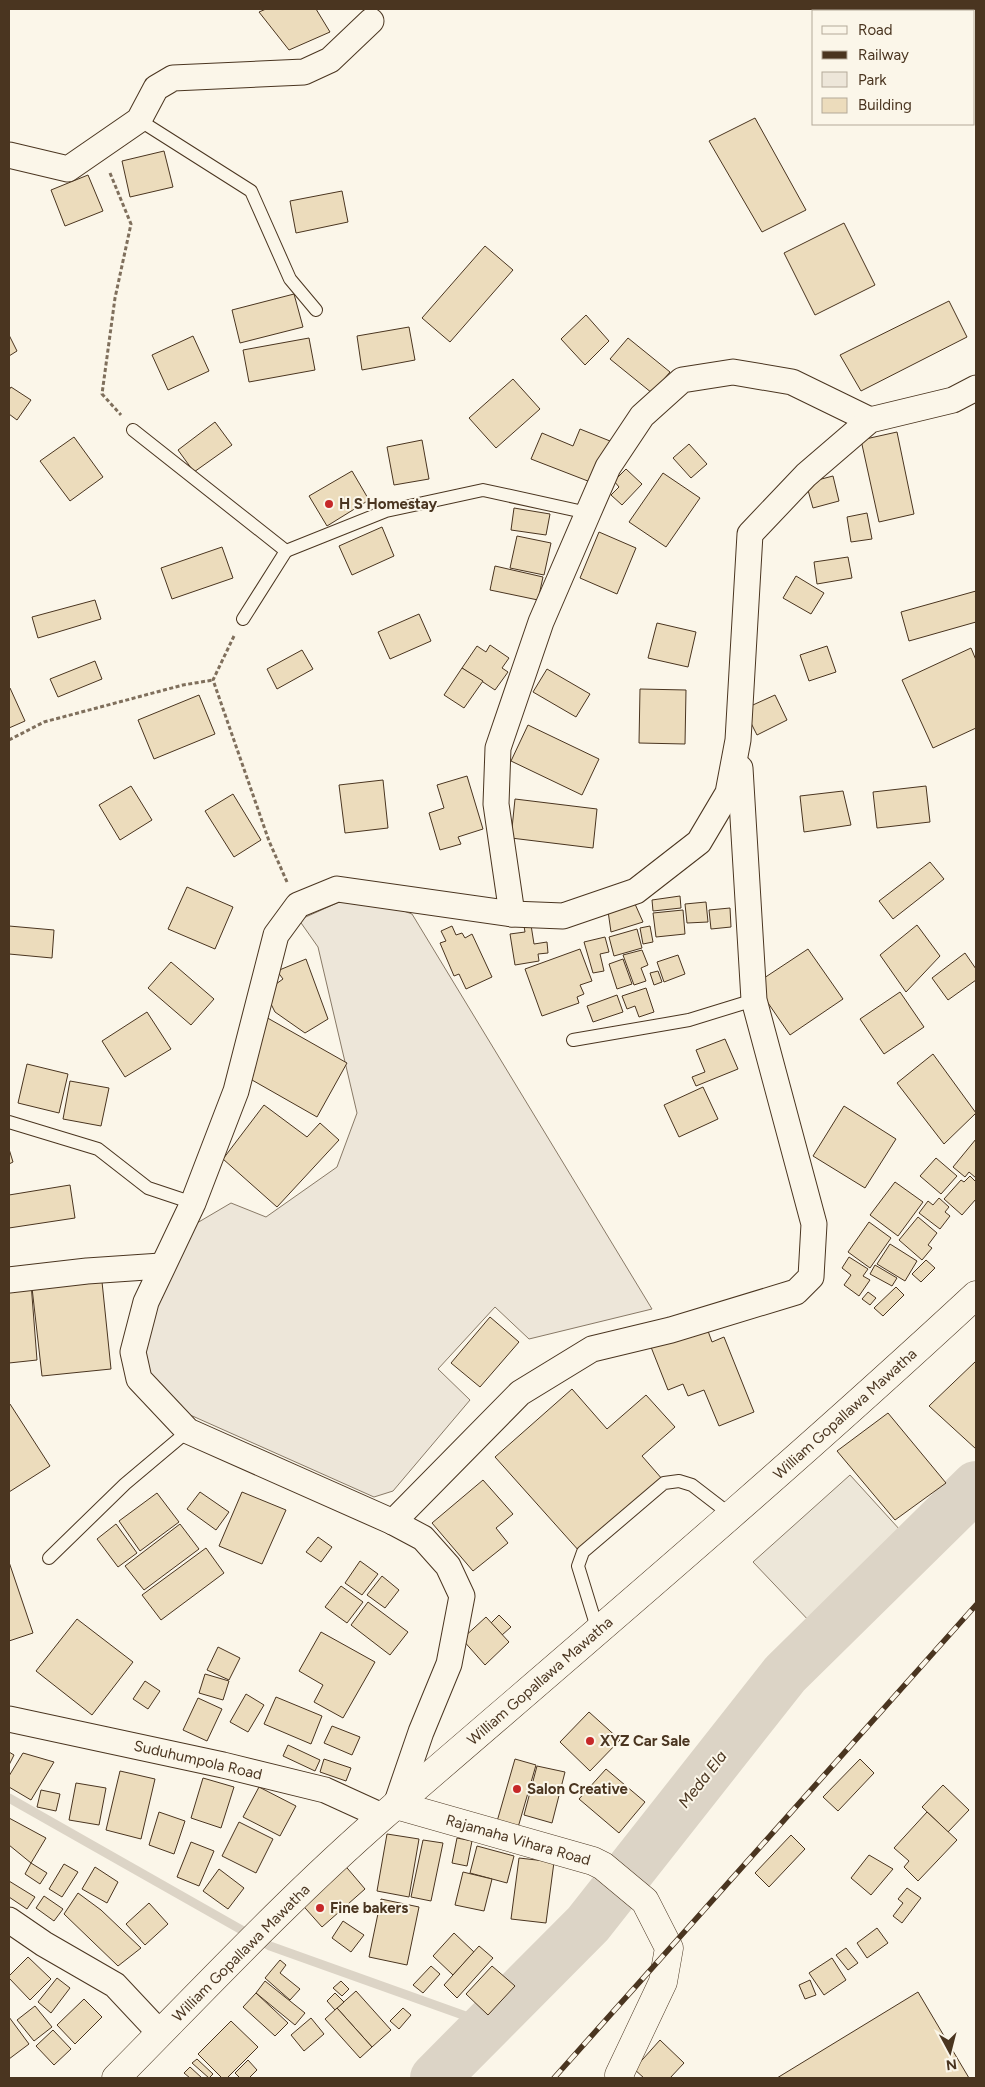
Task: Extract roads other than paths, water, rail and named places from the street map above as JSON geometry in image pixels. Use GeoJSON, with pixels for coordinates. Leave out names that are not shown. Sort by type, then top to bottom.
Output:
{"type":"FeatureCollection","features":[{"type":"Feature","properties":{"kind":"main road","name":"William Gopallawa Mawatha"},"geometry":{"type":"LineString","coordinates":[[116,2078],[272,1920],[389,1811],[831,1428],[976,1295]]}},
{"type":"Feature","properties":{"kind":"main road","name":"Rajamaha Vihara Road"},"geometry":{"type":"LineString","coordinates":[[389,1811],[593,1860],[645,1901],[669,1948],[663,1982],[619,2075],[620,2078]]}},
{"type":"Feature","properties":{"kind":"street"},"geometry":{"type":"LineString","coordinates":[[9,155],[68,169],[139,120],[156,88],[173,78],[304,72],[330,60],[371,21]]}},
{"type":"Feature","properties":{"kind":"street"},"geometry":{"type":"LineString","coordinates":[[512,914],[496,804],[498,748],[542,622],[588,513],[608,467],[642,416],[682,380],[733,372],[792,382],[870,420]]}},
{"type":"Feature","properties":{"kind":"street"},"geometry":{"type":"LineString","coordinates":[[389,1811],[449,1664],[462,1596],[448,1566],[423,1538],[393,1522],[188,1431],[139,1379],[133,1352],[146,1302],[161,1266],[193,1203],[236,1091],[276,935],[298,905],[337,889],[512,914],[563,916],[636,891],[699,842],[728,793],[738,740],[750,534],[806,475],[870,420],[953,400],[976,388]]}},
{"type":"Feature","properties":{"kind":"street"},"geometry":{"type":"LineString","coordinates":[[393,1522],[520,1393],[592,1350],[671,1330],[796,1292],[811,1277],[814,1224],[754,1000],[744,807],[738,740]]}},
{"type":"Feature","properties":{"kind":"street"},"geometry":{"type":"LineString","coordinates":[[9,1280],[87,1271],[161,1266]]}},
{"type":"Feature","properties":{"kind":"street","name":"Suduhumpola Road"},"geometry":{"type":"LineString","coordinates":[[9,1719],[223,1765],[325,1790],[389,1811]]}},
{"type":"Feature","properties":{"kind":"street"},"geometry":{"type":"LineString","coordinates":[[9,1920],[44,1944],[115,1985],[164,2029]]}},
{"type":"Feature","properties":{"kind":"lane"},"geometry":{"type":"LineString","coordinates":[[139,120],[251,191],[290,278],[316,310]]}},
{"type":"Feature","properties":{"kind":"lane"},"geometry":{"type":"LineString","coordinates":[[133,430],[286,551]]}},
{"type":"Feature","properties":{"kind":"lane"},"geometry":{"type":"LineString","coordinates":[[243,619],[286,551],[386,511],[483,490],[588,513]]}},
{"type":"Feature","properties":{"kind":"lane"},"geometry":{"type":"LineString","coordinates":[[573,1040],[689,1020],[754,1000]]}},
{"type":"Feature","properties":{"kind":"lane"},"geometry":{"type":"LineString","coordinates":[[9,1122],[98,1149],[148,1188],[193,1203]]}},
{"type":"Feature","properties":{"kind":"lane"},"geometry":{"type":"LineString","coordinates":[[49,1558],[125,1484],[188,1431]]}},
{"type":"Feature","properties":{"kind":"lane"},"geometry":{"type":"LineString","coordinates":[[598,1631],[578,1566],[583,1552],[664,1483],[679,1481],[692,1485],[731,1515]]}},
{"type":"Feature","properties":{"kind":"waterway","name":"Meda Ela"},"geometry":{"type":"LineString","coordinates":[[435,2078],[588,1924],[785,1674],[976,1486]]}},
{"type":"Feature","properties":{"kind":"waterway"},"geometry":{"type":"LineString","coordinates":[[9,1798],[270,1946],[488,2024]]}},
{"type":"Feature","properties":{"kind":"railway"},"geometry":{"type":"LineString","coordinates":[[554,2078],[976,1605]]}},
{"type":"Feature","properties":{"kind":"place","name":"H S Homestay"},"geometry":{"type":"Point","coordinates":[329,504]}},
{"type":"Feature","properties":{"kind":"place","name":"XYZ Car Sale"},"geometry":{"type":"Point","coordinates":[590,1741]}},
{"type":"Feature","properties":{"kind":"place","name":"Salon Creative"},"geometry":{"type":"Point","coordinates":[517,1789]}},
{"type":"Feature","properties":{"kind":"place","name":"Fine bakers"},"geometry":{"type":"Point","coordinates":[320,1908]}}]}
